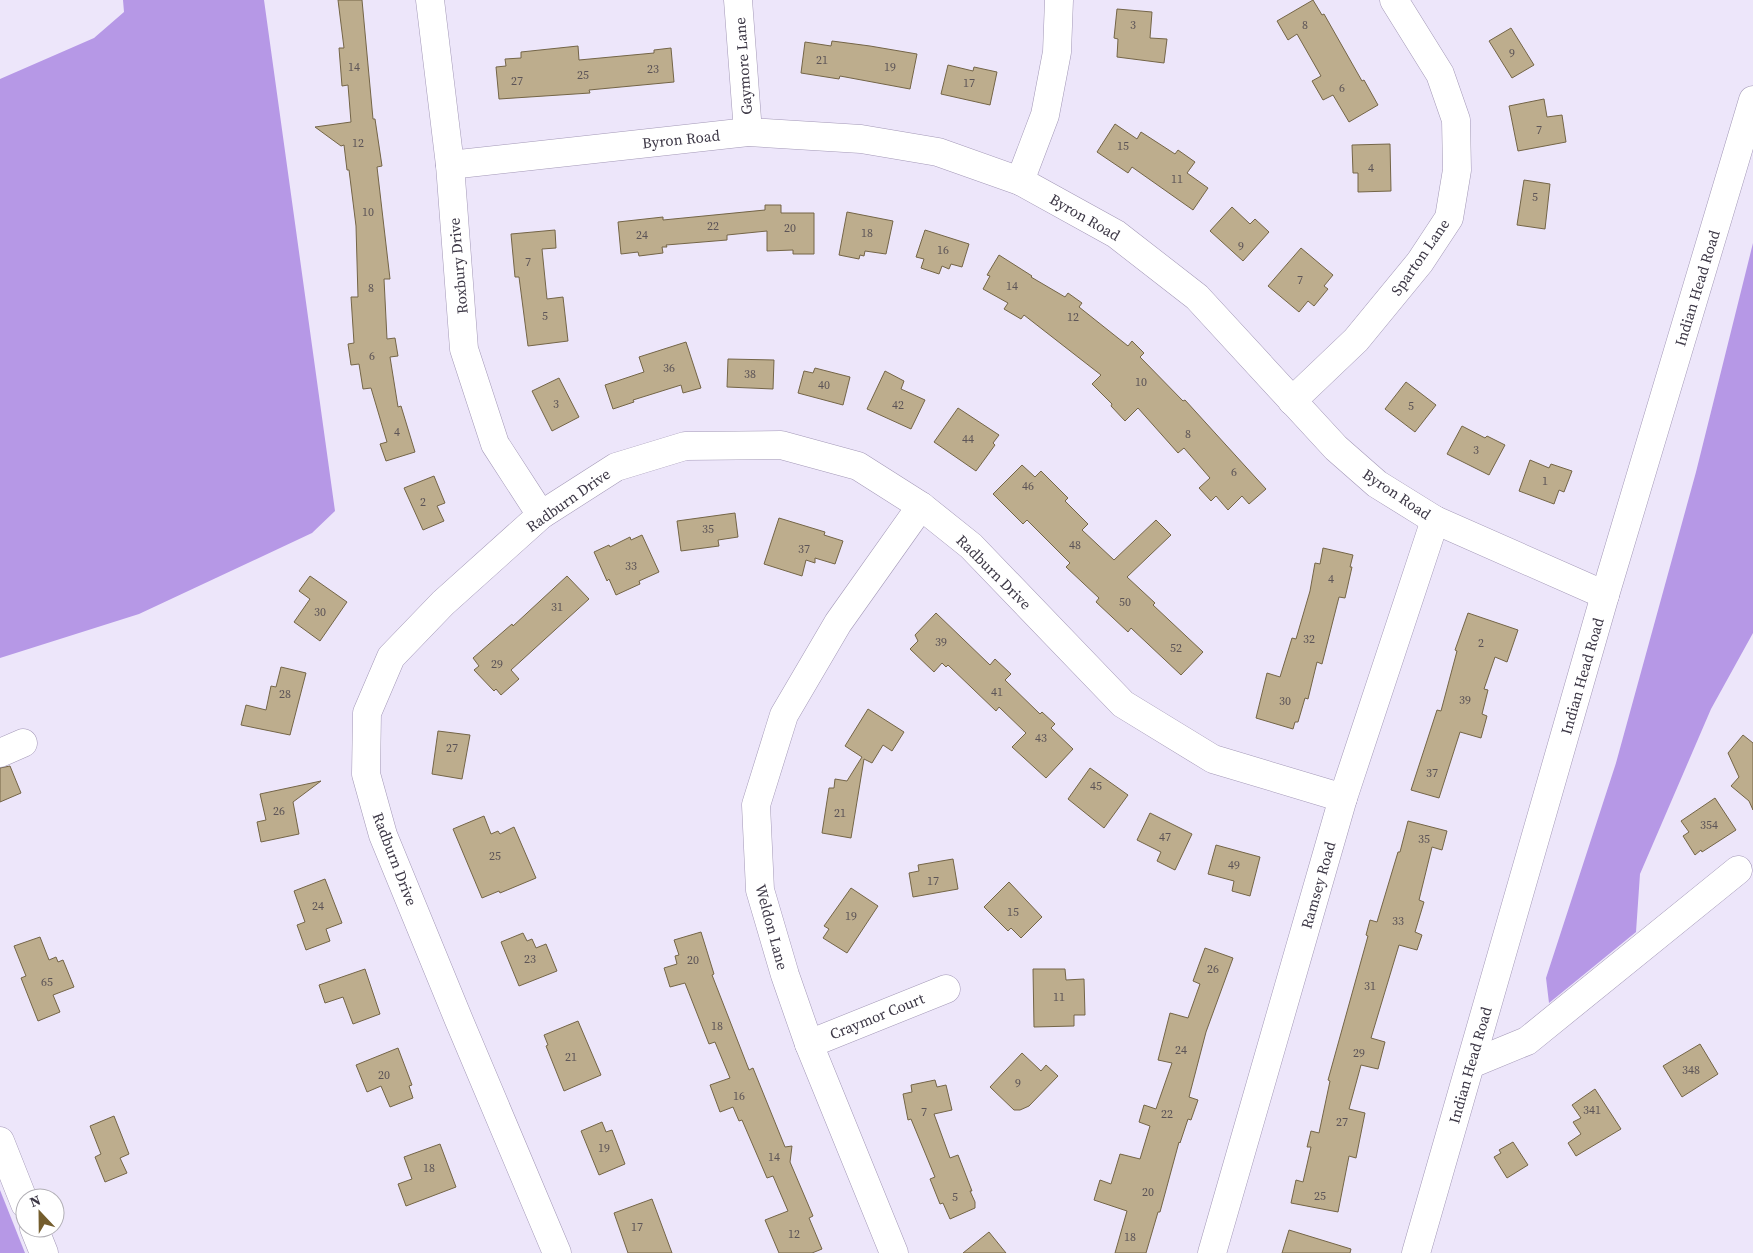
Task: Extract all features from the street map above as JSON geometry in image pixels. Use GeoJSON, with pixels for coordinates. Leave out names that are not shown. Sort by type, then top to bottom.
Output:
{"type":"FeatureCollection","features":[{"type":"Feature","properties":{"kind":"street","name":"Roxbury Drive"},"geometry":{"type":"LineString","coordinates":[[430,0],[450,165],[464,349],[495,444],[542,514]]}},
{"type":"Feature","properties":{"kind":"street","name":"Gaymore Lane"},"geometry":{"type":"LineString","coordinates":[[738,0],[748,132]]}},
{"type":"Feature","properties":{"kind":"street"},"geometry":{"type":"LineString","coordinates":[[1020,181],[1044,115],[1057,52],[1059,0]]}},
{"type":"Feature","properties":{"kind":"street","name":"Sparton Lane"},"geometry":{"type":"LineString","coordinates":[[1292,401],[1356,340],[1420,262],[1449,218],[1457,170],[1456,120],[1440,74],[1394,0]]}},
{"type":"Feature","properties":{"kind":"street","name":"Indian Head Road"},"geometry":{"type":"LineString","coordinates":[[1416,1253],[1605,595],[1753,100]]}},
{"type":"Feature","properties":{"kind":"street","name":"Byron Road"},"geometry":{"type":"LineString","coordinates":[[450,165],[748,132],[861,139],[929,150],[1020,181],[1116,234],[1197,297],[1336,448],[1377,484],[1435,520],[1605,595]]}},
{"type":"Feature","properties":{"kind":"street","name":"Radburn Drive"},"geometry":{"type":"LineString","coordinates":[[557,1253],[383,834],[366,774],[367,713],[390,657],[443,603],[542,514],[616,467],[685,446],[781,445],[858,466],[921,506],[971,546],[1123,704],[1213,759],[1344,798]]}},
{"type":"Feature","properties":{"kind":"street","name":"Weldon Lane"},"geometry":{"type":"LineString","coordinates":[[894,1253],[808,1044],[760,890],[756,804],[784,714],[838,623],[921,506]]}},
{"type":"Feature","properties":{"kind":"street","name":"Ramsey Road"},"geometry":{"type":"LineString","coordinates":[[1212,1253],[1344,798],[1435,520]]}},
{"type":"Feature","properties":{"kind":"street"},"geometry":{"type":"LineString","coordinates":[[1471,1064],[1527,1041],[1738,870]]}},
{"type":"Feature","properties":{"kind":"street","name":"Craymor Court"},"geometry":{"type":"LineString","coordinates":[[808,1044],[946,989]]}},
{"type":"Feature","properties":{"kind":"street"},"geometry":{"type":"LineString","coordinates":[[0,1141],[19,1188]]}},
{"type":"Feature","properties":{"kind":"street"},"geometry":{"type":"LineString","coordinates":[[38,1238],[44,1253]]}},
{"type":"Feature","properties":{"kind":"shaded area"},"geometry":{"type":"Polygon","coordinates":[[[123,0],[264,0],[335,511],[312,533],[139,614],[0,658],[0,79],[94,38],[124,12],[123,0]]]}},
{"type":"Feature","properties":{"kind":"shaded area"},"geometry":{"type":"Polygon","coordinates":[[[1753,243],[1753,633],[1711,709],[1640,874],[1636,932],[1549,1003],[1546,978],[1616,763],[1696,472],[1753,243]]]}},
{"type":"Feature","properties":{"kind":"shaded area"},"geometry":{"type":"Polygon","coordinates":[[[0,1190],[15,1228],[15,1238],[19,1238],[25,1253],[0,1253],[0,1190]]]}},
{"type":"Feature","properties":{"kind":"building"},"geometry":{"type":"Polygon","coordinates":[[[338,0],[362,0],[373,119],[375,119],[382,166],[377,167],[390,279],[384,279],[387,339],[395,338],[398,356],[390,357],[398,407],[401,406],[415,452],[386,461],[380,444],[387,442],[371,388],[363,389],[359,364],[351,365],[348,344],[354,343],[351,297],[358,297],[356,226],[344,145],[341,146],[315,127],[351,122],[348,85],[342,86],[339,48],[344,48],[338,0]]]}},
{"type":"Feature","properties":{"kind":"building"},"geometry":{"type":"Polygon","coordinates":[[[1313,0],[1322,15],[1324,14],[1362,81],[1364,80],[1378,105],[1349,122],[1333,95],[1323,100],[1312,81],[1321,76],[1297,34],[1288,40],[1277,21],[1313,0]]]}},
{"type":"Feature","properties":{"kind":"building"},"geometry":{"type":"Polygon","coordinates":[[[1117,9],[1152,12],[1150,38],[1167,39],[1164,63],[1117,57],[1118,39],[1114,38],[1117,9]]]}},
{"type":"Feature","properties":{"kind":"building"},"geometry":{"type":"Polygon","coordinates":[[[1511,28],[1534,65],[1512,78],[1489,41],[1511,28]]]}},
{"type":"Feature","properties":{"kind":"building"},"geometry":{"type":"Polygon","coordinates":[[[832,41],[917,54],[910,89],[840,76],[839,79],[801,73],[805,42],[831,46],[832,41]]]}},
{"type":"Feature","properties":{"kind":"building"},"geometry":{"type":"Polygon","coordinates":[[[578,46],[579,60],[654,53],[654,50],[671,48],[674,82],[589,90],[590,93],[499,99],[496,67],[506,66],[505,59],[521,58],[521,52],[578,46]]]}},
{"type":"Feature","properties":{"kind":"building"},"geometry":{"type":"Polygon","coordinates":[[[948,65],[973,71],[974,67],[997,72],[990,105],[941,94],[948,65]]]}},
{"type":"Feature","properties":{"kind":"building"},"geometry":{"type":"Polygon","coordinates":[[[1544,99],[1547,117],[1562,115],[1566,142],[1518,151],[1509,106],[1544,99]]]}},
{"type":"Feature","properties":{"kind":"building"},"geometry":{"type":"Polygon","coordinates":[[[1115,124],[1137,139],[1141,132],[1175,154],[1178,150],[1195,162],[1187,173],[1208,188],[1193,210],[1132,167],[1128,173],[1097,152],[1115,124]]]}},
{"type":"Feature","properties":{"kind":"building"},"geometry":{"type":"Polygon","coordinates":[[[1390,144],[1391,191],[1358,192],[1358,173],[1353,173],[1352,145],[1390,144]]]}},
{"type":"Feature","properties":{"kind":"building"},"geometry":{"type":"Polygon","coordinates":[[[1524,180],[1550,184],[1545,229],[1517,225],[1524,180]]]}},
{"type":"Feature","properties":{"kind":"building"},"geometry":{"type":"Polygon","coordinates":[[[765,205],[781,205],[781,213],[814,213],[814,254],[793,254],[793,250],[767,251],[767,231],[727,235],[727,240],[666,245],[667,247],[662,247],[663,253],[639,256],[638,252],[621,254],[618,222],[663,217],[663,220],[765,210],[765,205]]]}},
{"type":"Feature","properties":{"kind":"building"},"geometry":{"type":"Polygon","coordinates":[[[1232,207],[1250,224],[1255,219],[1269,232],[1243,261],[1210,231],[1232,207]]]}},
{"type":"Feature","properties":{"kind":"building"},"geometry":{"type":"Polygon","coordinates":[[[847,212],[893,221],[886,254],[865,251],[864,256],[860,255],[859,259],[839,255],[847,212]]]}},
{"type":"Feature","properties":{"kind":"building"},"geometry":{"type":"Polygon","coordinates":[[[555,230],[556,248],[542,249],[547,299],[563,297],[568,341],[528,346],[519,277],[515,277],[511,234],[555,230]]]}},
{"type":"Feature","properties":{"kind":"building"},"geometry":{"type":"Polygon","coordinates":[[[925,230],[969,244],[962,267],[951,264],[949,269],[942,266],[939,274],[921,268],[924,259],[916,257],[925,230]]]}},
{"type":"Feature","properties":{"kind":"building"},"geometry":{"type":"Polygon","coordinates":[[[1301,248],[1333,275],[1324,286],[1328,289],[1314,306],[1308,301],[1299,312],[1268,286],[1301,248]]]}},
{"type":"Feature","properties":{"kind":"building"},"geometry":{"type":"Polygon","coordinates":[[[999,255],[1065,297],[1068,293],[1082,303],[1079,307],[1128,346],[1132,341],[1144,353],[1140,357],[1183,401],[1185,400],[1266,489],[1249,504],[1242,496],[1228,510],[1216,496],[1211,501],[1199,488],[1210,478],[1184,448],[1178,453],[1138,408],[1125,421],[1111,406],[1112,404],[1092,384],[1101,375],[1024,315],[1021,319],[1004,309],[1008,303],[983,289],[990,276],[987,275],[999,255]]]}},
{"type":"Feature","properties":{"kind":"building"},"geometry":{"type":"Polygon","coordinates":[[[686,342],[701,388],[683,393],[681,385],[633,400],[634,402],[613,409],[605,385],[644,372],[639,357],[686,342]]]}},
{"type":"Feature","properties":{"kind":"building"},"geometry":{"type":"Polygon","coordinates":[[[728,359],[774,360],[773,389],[727,387],[728,359]]]}},
{"type":"Feature","properties":{"kind":"building"},"geometry":{"type":"Polygon","coordinates":[[[815,368],[850,377],[843,405],[798,393],[804,371],[813,373],[815,368]]]}},
{"type":"Feature","properties":{"kind":"building"},"geometry":{"type":"Polygon","coordinates":[[[885,371],[904,381],[901,389],[925,400],[911,429],[867,409],[885,371]]]}},
{"type":"Feature","properties":{"kind":"building"},"geometry":{"type":"Polygon","coordinates":[[[559,378],[579,417],[552,431],[532,391],[559,378]]]}},
{"type":"Feature","properties":{"kind":"building"},"geometry":{"type":"Polygon","coordinates":[[[1406,382],[1436,405],[1415,432],[1385,409],[1406,382]]]}},
{"type":"Feature","properties":{"kind":"building"},"geometry":{"type":"Polygon","coordinates":[[[958,408],[999,435],[993,443],[995,445],[976,471],[934,442],[958,408]]]}},
{"type":"Feature","properties":{"kind":"building"},"geometry":{"type":"Polygon","coordinates":[[[1462,426],[1485,438],[1487,436],[1505,445],[1489,475],[1447,454],[1462,426]]]}},
{"type":"Feature","properties":{"kind":"building"},"geometry":{"type":"Polygon","coordinates":[[[1530,460],[1549,468],[1551,464],[1572,471],[1564,492],[1559,490],[1554,504],[1519,491],[1530,460]]]}},
{"type":"Feature","properties":{"kind":"building"},"geometry":{"type":"Polygon","coordinates":[[[1022,465],[1035,477],[1041,471],[1068,498],[1065,501],[1088,524],[1082,530],[1114,560],[1156,520],[1171,535],[1127,577],[1155,603],[1153,605],[1203,652],[1181,675],[1131,628],[1128,632],[1096,602],[1099,598],[1066,567],[1070,563],[1027,520],[1023,524],[993,494],[1022,465]]]}},
{"type":"Feature","properties":{"kind":"building"},"geometry":{"type":"Polygon","coordinates":[[[434,476],[445,503],[437,506],[444,521],[423,530],[404,488],[434,476]]]}},
{"type":"Feature","properties":{"kind":"building"},"geometry":{"type":"Polygon","coordinates":[[[735,513],[738,537],[718,540],[719,546],[681,551],[677,521],[735,513]]]}},
{"type":"Feature","properties":{"kind":"building"},"geometry":{"type":"Polygon","coordinates":[[[779,518],[825,532],[824,535],[843,541],[835,564],[815,558],[815,563],[806,560],[802,576],[764,564],[779,518]]]}},
{"type":"Feature","properties":{"kind":"building"},"geometry":{"type":"Polygon","coordinates":[[[642,535],[659,572],[639,581],[640,584],[616,595],[609,579],[607,581],[594,552],[609,545],[610,547],[630,537],[631,540],[642,535]]]}},
{"type":"Feature","properties":{"kind":"building"},"geometry":{"type":"Polygon","coordinates":[[[1323,548],[1353,555],[1350,567],[1352,567],[1345,598],[1339,597],[1322,664],[1317,662],[1308,699],[1305,698],[1298,722],[1295,722],[1293,729],[1256,718],[1267,673],[1280,677],[1292,638],[1296,639],[1310,591],[1315,563],[1320,564],[1323,548]]]}},
{"type":"Feature","properties":{"kind":"building"},"geometry":{"type":"Polygon","coordinates":[[[310,576],[347,602],[320,641],[294,622],[310,599],[299,591],[310,576]]]}},
{"type":"Feature","properties":{"kind":"building"},"geometry":{"type":"Polygon","coordinates":[[[567,576],[589,599],[511,670],[519,679],[501,695],[496,689],[494,691],[474,670],[479,666],[473,658],[512,624],[513,626],[567,576]]]}},
{"type":"Feature","properties":{"kind":"building"},"geometry":{"type":"Polygon","coordinates":[[[936,613],[990,665],[995,659],[1011,674],[1005,680],[1040,714],[1042,712],[1055,724],[1051,728],[1073,749],[1046,778],[1012,747],[1026,733],[999,707],[996,711],[948,665],[946,667],[942,663],[934,672],[910,649],[918,641],[915,635],[936,613]]]}},
{"type":"Feature","properties":{"kind":"building"},"geometry":{"type":"Polygon","coordinates":[[[1468,613],[1518,630],[1507,662],[1495,657],[1484,689],[1488,690],[1482,714],[1487,716],[1481,738],[1460,732],[1439,798],[1411,790],[1437,710],[1441,711],[1457,651],[1455,650],[1468,613]]]}},
{"type":"Feature","properties":{"kind":"building"},"geometry":{"type":"Polygon","coordinates":[[[281,667],[306,673],[290,735],[241,725],[246,705],[266,710],[271,686],[276,687],[281,667]]]}},
{"type":"Feature","properties":{"kind":"building"},"geometry":{"type":"Polygon","coordinates":[[[868,709],[904,732],[892,751],[883,745],[872,763],[864,759],[851,838],[822,833],[829,788],[834,788],[835,779],[847,781],[862,757],[845,746],[868,709]]]}},
{"type":"Feature","properties":{"kind":"building"},"geometry":{"type":"Polygon","coordinates":[[[438,731],[470,735],[462,779],[432,774],[438,731]]]}},
{"type":"Feature","properties":{"kind":"building"},"geometry":{"type":"Polygon","coordinates":[[[1743,735],[1753,743],[1753,810],[1749,801],[1731,786],[1739,777],[1728,753],[1743,735]]]}},
{"type":"Feature","properties":{"kind":"building"},"geometry":{"type":"Polygon","coordinates":[[[10,766],[21,793],[0,802],[0,768],[10,766]]]}},
{"type":"Feature","properties":{"kind":"building"},"geometry":{"type":"Polygon","coordinates":[[[1090,768],[1128,795],[1104,828],[1068,799],[1090,768]]]}},
{"type":"Feature","properties":{"kind":"building"},"geometry":{"type":"Polygon","coordinates":[[[321,781],[293,802],[299,834],[261,842],[257,822],[266,820],[260,794],[321,781]]]}},
{"type":"Feature","properties":{"kind":"building"},"geometry":{"type":"Polygon","coordinates":[[[1715,798],[1736,830],[1695,855],[1683,836],[1689,832],[1681,821],[1715,798]]]}},
{"type":"Feature","properties":{"kind":"building"},"geometry":{"type":"Polygon","coordinates":[[[1150,813],[1192,834],[1175,870],[1157,861],[1161,852],[1137,840],[1150,813]]]}},
{"type":"Feature","properties":{"kind":"building"},"geometry":{"type":"Polygon","coordinates":[[[484,816],[491,834],[498,831],[500,834],[514,827],[536,878],[500,893],[499,891],[482,898],[453,829],[484,816]]]}},
{"type":"Feature","properties":{"kind":"building"},"geometry":{"type":"Polygon","coordinates":[[[1408,821],[1447,831],[1442,850],[1432,847],[1419,900],[1424,902],[1415,932],[1422,935],[1417,950],[1399,945],[1371,1038],[1385,1042],[1378,1069],[1361,1065],[1349,1109],[1365,1113],[1356,1158],[1349,1156],[1338,1212],[1291,1203],[1296,1180],[1303,1182],[1311,1147],[1307,1147],[1311,1131],[1319,1133],[1330,1081],[1328,1080],[1368,936],[1366,935],[1370,920],[1377,922],[1408,821]]]}},
{"type":"Feature","properties":{"kind":"building"},"geometry":{"type":"Polygon","coordinates":[[[1216,845],[1260,857],[1250,896],[1232,891],[1234,881],[1208,874],[1216,845]]]}},
{"type":"Feature","properties":{"kind":"building"},"geometry":{"type":"Polygon","coordinates":[[[953,859],[958,889],[913,897],[909,873],[919,871],[918,865],[953,859]]]}},
{"type":"Feature","properties":{"kind":"building"},"geometry":{"type":"Polygon","coordinates":[[[325,879],[342,923],[326,929],[330,941],[306,950],[297,925],[305,922],[294,891],[325,879]]]}},
{"type":"Feature","properties":{"kind":"building"},"geometry":{"type":"Polygon","coordinates":[[[1009,882],[1042,917],[1021,938],[1011,928],[1008,931],[984,907],[1009,882]]]}},
{"type":"Feature","properties":{"kind":"building"},"geometry":{"type":"Polygon","coordinates":[[[851,888],[878,906],[847,953],[823,938],[829,929],[824,926],[851,888]]]}},
{"type":"Feature","properties":{"kind":"building"},"geometry":{"type":"Polygon","coordinates":[[[701,932],[714,974],[712,975],[749,1070],[753,1068],[785,1147],[792,1146],[790,1162],[813,1216],[809,1218],[822,1249],[812,1253],[779,1253],[765,1220],[788,1211],[773,1176],[767,1178],[742,1120],[739,1121],[733,1107],[720,1112],[710,1085],[730,1078],[715,1042],[709,1044],[685,983],[670,987],[664,968],[677,964],[675,956],[679,955],[674,940],[701,932]]]}},
{"type":"Feature","properties":{"kind":"building"},"geometry":{"type":"Polygon","coordinates":[[[523,933],[527,941],[532,939],[536,948],[546,944],[557,971],[519,986],[501,942],[523,933]]]}},
{"type":"Feature","properties":{"kind":"building"},"geometry":{"type":"Polygon","coordinates":[[[40,937],[49,960],[56,957],[58,962],[63,960],[74,987],[53,995],[60,1012],[38,1021],[21,978],[26,976],[14,946],[40,937]]]}},
{"type":"Feature","properties":{"kind":"building"},"geometry":{"type":"Polygon","coordinates":[[[1205,948],[1233,958],[1206,1032],[1189,1097],[1198,1100],[1191,1120],[1188,1119],[1179,1142],[1160,1212],[1158,1212],[1146,1253],[1115,1253],[1127,1211],[1094,1200],[1100,1180],[1111,1184],[1120,1154],[1140,1159],[1150,1126],[1139,1122],[1144,1105],[1156,1109],[1172,1063],[1158,1060],[1170,1013],[1188,1018],[1200,984],[1193,981],[1205,948]]]}},
{"type":"Feature","properties":{"kind":"building"},"geometry":{"type":"Polygon","coordinates":[[[365,969],[380,1014],[353,1024],[343,997],[325,1003],[319,985],[365,969]]]}},
{"type":"Feature","properties":{"kind":"building"},"geometry":{"type":"Polygon","coordinates":[[[1033,969],[1065,969],[1066,980],[1084,979],[1085,1015],[1074,1015],[1074,1026],[1034,1027],[1033,969]]]}},
{"type":"Feature","properties":{"kind":"building"},"geometry":{"type":"Polygon","coordinates":[[[578,1021],[601,1075],[564,1091],[546,1046],[548,1045],[544,1035],[578,1021]]]}},
{"type":"Feature","properties":{"kind":"building"},"geometry":{"type":"Polygon","coordinates":[[[1700,1044],[1718,1074],[1682,1097],[1663,1066],[1700,1044]]]}},
{"type":"Feature","properties":{"kind":"building"},"geometry":{"type":"Polygon","coordinates":[[[398,1048],[412,1085],[409,1086],[413,1098],[390,1107],[381,1086],[367,1092],[356,1065],[398,1048]]]}},
{"type":"Feature","properties":{"kind":"building"},"geometry":{"type":"Polygon","coordinates":[[[1022,1053],[1041,1071],[1046,1065],[1058,1076],[1029,1106],[1020,1110],[1014,1110],[990,1087],[1022,1053]]]}},
{"type":"Feature","properties":{"kind":"building"},"geometry":{"type":"Polygon","coordinates":[[[935,1080],[937,1087],[946,1085],[952,1110],[934,1114],[950,1158],[958,1155],[975,1202],[975,1208],[950,1219],[943,1203],[940,1204],[930,1179],[935,1177],[911,1119],[908,1120],[903,1094],[912,1092],[911,1085],[935,1080]]]}},
{"type":"Feature","properties":{"kind":"building"},"geometry":{"type":"Polygon","coordinates":[[[1595,1089],[1621,1129],[1576,1156],[1568,1143],[1581,1134],[1573,1122],[1581,1118],[1572,1105],[1595,1089]]]}},
{"type":"Feature","properties":{"kind":"building"},"geometry":{"type":"Polygon","coordinates":[[[114,1116],[129,1154],[120,1158],[127,1173],[105,1182],[95,1157],[101,1154],[90,1126],[114,1116]]]}},
{"type":"Feature","properties":{"kind":"building"},"geometry":{"type":"Polygon","coordinates":[[[602,1122],[606,1132],[612,1130],[625,1164],[599,1175],[581,1131],[602,1122]]]}},
{"type":"Feature","properties":{"kind":"building"},"geometry":{"type":"Polygon","coordinates":[[[1513,1142],[1528,1165],[1507,1178],[1494,1157],[1501,1153],[1499,1150],[1513,1142]]]}},
{"type":"Feature","properties":{"kind":"building"},"geometry":{"type":"Polygon","coordinates":[[[440,1144],[456,1187],[406,1206],[398,1184],[412,1179],[404,1157],[440,1144]]]}},
{"type":"Feature","properties":{"kind":"building"},"geometry":{"type":"Polygon","coordinates":[[[652,1199],[672,1253],[628,1253],[614,1213],[652,1199]]]}},
{"type":"Feature","properties":{"kind":"building"},"geometry":{"type":"Polygon","coordinates":[[[1289,1230],[1351,1249],[1350,1253],[1282,1253],[1289,1230]]]}},
{"type":"Feature","properties":{"kind":"building"},"geometry":{"type":"Polygon","coordinates":[[[989,1232],[1006,1253],[963,1253],[989,1232]]]}}]}
